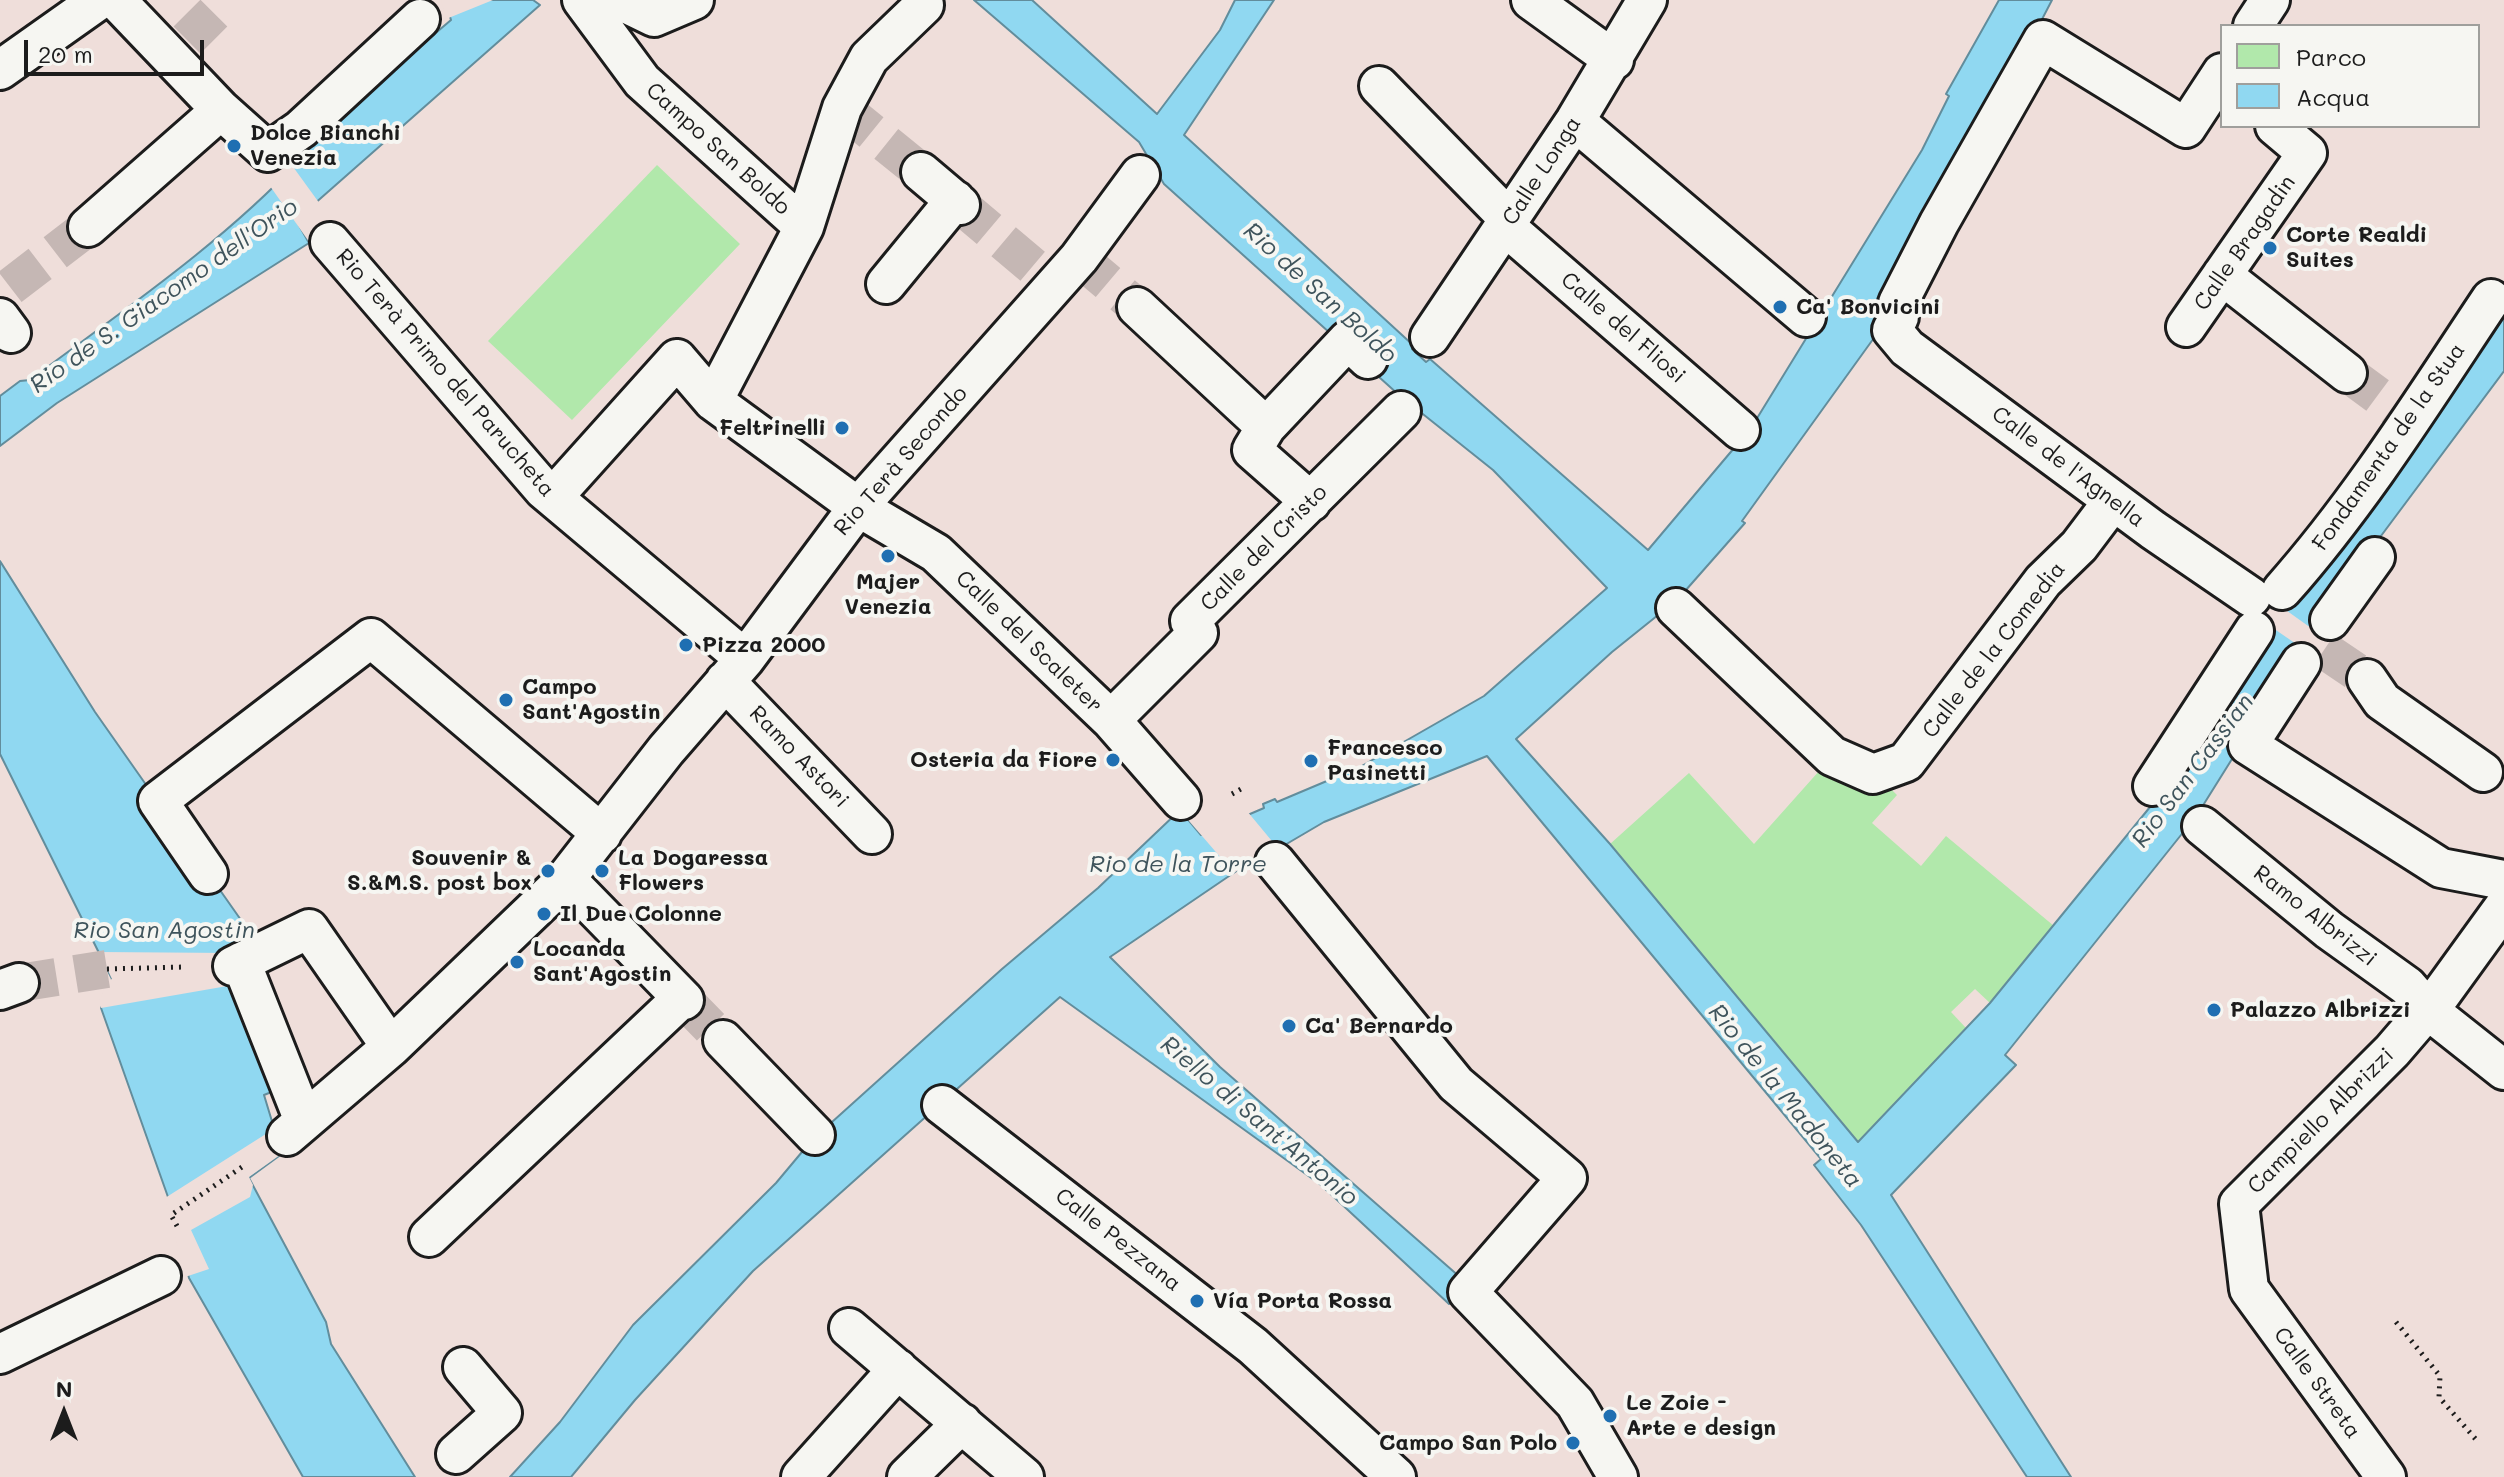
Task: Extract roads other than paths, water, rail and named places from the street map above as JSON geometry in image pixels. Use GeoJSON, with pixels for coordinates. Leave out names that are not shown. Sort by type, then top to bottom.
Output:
{"type":"FeatureCollection","features":[{"type":"Feature","properties":{"kind":"street"},"geometry":{"type":"LineString","coordinates":[[0,70],[99,0]]}},
{"type":"Feature","properties":{"kind":"street"},"geometry":{"type":"LineString","coordinates":[[116,0],[179,48],[221,110],[268,152],[301,129],[420,19]]}},
{"type":"Feature","properties":{"kind":"street","name":"Campo San Boldo"},"geometry":{"type":"LineString","coordinates":[[582,0],[642,81],[804,227],[715,403]]}},
{"type":"Feature","properties":{"kind":"street"},"geometry":{"type":"LineString","coordinates":[[619,0],[654,17],[694,0]]}},
{"type":"Feature","properties":{"kind":"street"},"geometry":{"type":"LineString","coordinates":[[1531,0],[1614,60]]}},
{"type":"Feature","properties":{"kind":"street","name":"Calle Longa"},"geometry":{"type":"LineString","coordinates":[[1430,337],[1575,121],[1647,0]]}},
{"type":"Feature","properties":{"kind":"street"},"geometry":{"type":"LineString","coordinates":[[2254,24],[2270,0]]}},
{"type":"Feature","properties":{"kind":"street"},"geometry":{"type":"LineString","coordinates":[[771,197],[842,108],[869,58],[924,5]]}},
{"type":"Feature","properties":{"kind":"street","name":"Calle de l'Agnella"},"geometry":{"type":"LineString","coordinates":[[2220,78],[2186,128],[2043,40],[1939,223],[1898,303],[1899,317],[1892,330],[1907,348],[2113,501],[2262,606]]}},
{"type":"Feature","properties":{"kind":"street","name":"Calle del Fliosi"},"geometry":{"type":"LineString","coordinates":[[1379,86],[1508,223],[1740,430]]}},
{"type":"Feature","properties":{"kind":"street"},"geometry":{"type":"LineString","coordinates":[[804,227],[842,108]]}},
{"type":"Feature","properties":{"kind":"street"},"geometry":{"type":"LineString","coordinates":[[88,227],[221,110]]}},
{"type":"Feature","properties":{"kind":"street"},"geometry":{"type":"LineString","coordinates":[[1575,121],[1806,317]]}},
{"type":"Feature","properties":{"kind":"street","name":"Calle Bragadin"},"geometry":{"type":"LineString","coordinates":[[2186,327],[2307,153],[2277,128]]}},
{"type":"Feature","properties":{"kind":"street"},"geometry":{"type":"LineString","coordinates":[[886,284],[958,203],[921,172]]}},
{"type":"Feature","properties":{"kind":"street","name":"Rio Terà Secondo"},"geometry":{"type":"LineString","coordinates":[[602,834],[666,750],[735,670],[858,507],[1079,258],[1140,175]]}},
{"type":"Feature","properties":{"kind":"street","name":"Rio Terà Primo del Parucheta"},"geometry":{"type":"LineString","coordinates":[[330,242],[553,497],[735,670]]}},
{"type":"Feature","properties":{"kind":"street"},"geometry":{"type":"LineString","coordinates":[[2222,275],[2347,373]]}},
{"type":"Feature","properties":{"kind":"street","name":"Fondamenta de la Stua"},"geometry":{"type":"LineString","coordinates":[[2153,786],[2262,606],[2319,548],[2491,299]]}},
{"type":"Feature","properties":{"kind":"street"},"geometry":{"type":"LineString","coordinates":[[1137,307],[1266,427]]}},
{"type":"Feature","properties":{"kind":"street"},"geometry":{"type":"LineString","coordinates":[[1311,502],[1252,450],[1266,427],[1348,340],[1368,359]]}},
{"type":"Feature","properties":{"kind":"street"},"geometry":{"type":"LineString","coordinates":[[553,497],[677,359],[743,346]]}},
{"type":"Feature","properties":{"kind":"street","name":"Calle del Scaleter"},"geometry":{"type":"LineString","coordinates":[[677,359],[715,403],[858,507],[936,553],[1111,720],[1181,800]]}},
{"type":"Feature","properties":{"kind":"street","name":"Calle del Cristo"},"geometry":{"type":"LineString","coordinates":[[1111,720],[1198,633],[1190,621],[1401,411]]}},
{"type":"Feature","properties":{"kind":"street","name":"Calle de la Comedia"},"geometry":{"type":"LineString","coordinates":[[1676,608],[1832,756],[1873,774],[1906,762],[2043,581],[2079,546],[2113,501]]}},
{"type":"Feature","properties":{"kind":"street"},"geometry":{"type":"LineString","coordinates":[[2330,620],[2375,557]]}},
{"type":"Feature","properties":{"kind":"street"},"geometry":{"type":"LineString","coordinates":[[208,874],[158,801],[371,638],[602,834],[563,882],[391,1047],[295,1129],[237,964],[309,929],[391,1047]]}},
{"type":"Feature","properties":{"kind":"street"},"geometry":{"type":"LineString","coordinates":[[2301,663],[2248,745],[2441,868],[2504,880]]}},
{"type":"Feature","properties":{"kind":"street","name":"Ramo Astori"},"geometry":{"type":"LineString","coordinates":[[735,670],[872,834]]}},
{"type":"Feature","properties":{"kind":"street"},"geometry":{"type":"LineString","coordinates":[[2367,679],[2382,701],[2483,772]]}},
{"type":"Feature","properties":{"kind":"street","name":"Ramo Albrizzi"},"geometry":{"type":"LineString","coordinates":[[2202,826],[2329,930],[2407,986],[2434,1001]]}},
{"type":"Feature","properties":{"kind":"street"},"geometry":{"type":"LineString","coordinates":[[1275,862],[1456,1084],[1567,1178],[1468,1292],[1575,1403],[1618,1477]]}},
{"type":"Feature","properties":{"kind":"street"},"geometry":{"type":"LineString","coordinates":[[429,1237],[683,999],[570,883],[563,882]]}},
{"type":"Feature","properties":{"kind":"street"},"geometry":{"type":"LineString","coordinates":[[2499,1066],[2434,1001],[2504,907]]}},
{"type":"Feature","properties":{"kind":"street","name":"Campiello Albrizzi"},"geometry":{"type":"LineString","coordinates":[[2249,1289],[2239,1204],[2392,1051],[2434,1001]]}},
{"type":"Feature","properties":{"kind":"street"},"geometry":{"type":"LineString","coordinates":[[723,1040],[815,1135]]}},
{"type":"Feature","properties":{"kind":"street","name":"Calle Pezzana"},"geometry":{"type":"LineString","coordinates":[[942,1105],[1253,1346],[1396,1477]]}},
{"type":"Feature","properties":{"kind":"street"},"geometry":{"type":"LineString","coordinates":[[0,1354],[161,1276]]}},
{"type":"Feature","properties":{"kind":"street","name":"Calle Streta"},"geometry":{"type":"LineString","coordinates":[[2249,1289],[2386,1477]]}},
{"type":"Feature","properties":{"kind":"street"},"geometry":{"type":"LineString","coordinates":[[849,1328],[1024,1477]]}},
{"type":"Feature","properties":{"kind":"street"},"geometry":{"type":"LineString","coordinates":[[456,1454],[502,1413],[463,1367]]}},
{"type":"Feature","properties":{"kind":"street"},"geometry":{"type":"LineString","coordinates":[[801,1477],[898,1369]]}},
{"type":"Feature","properties":{"kind":"street"},"geometry":{"type":"LineString","coordinates":[[907,1477],[962,1423]]}},
{"type":"Feature","properties":{"kind":"water","name":"Rio de S. Giacomo dell'Orio"},"geometry":{"type":"Polygon","coordinates":[[[445,0],[533,0],[540,5],[296,220],[309,243],[57,403],[0,446],[0,396],[20,381],[30,380],[170,276],[237,221],[300,160],[297,151],[451,20],[445,0]]]}},
{"type":"Feature","properties":{"kind":"water"},"geometry":{"type":"Polygon","coordinates":[[[974,0],[1032,0],[1157,114],[1220,30],[1235,0],[1274,0],[1184,135],[1414,346],[1412,349],[1426,362],[1430,359],[1648,550],[1751,428],[1922,150],[1949,96],[1946,94],[1999,0],[2052,0],[1884,324],[1742,521],[1745,523],[1678,599],[1612,652],[1516,739],[1610,844],[1858,1142],[1990,1003],[2159,796],[2251,656],[2367,508],[2504,285],[2504,371],[2322,615],[2197,815],[2005,1055],[2016,1065],[1891,1195],[2071,1477],[2027,1477],[1861,1225],[1814,1165],[1821,1159],[1487,756],[1324,822],[1278,849],[1260,855],[1110,957],[1220,1067],[1469,1285],[1449,1304],[1321,1185],[1060,997],[753,1271],[635,1400],[571,1477],[510,1477],[560,1422],[633,1325],[776,1183],[812,1140],[1002,969],[1098,888],[1180,810],[1201,835],[1264,808],[1263,804],[1275,799],[1277,802],[1360,767],[1484,696],[1607,588],[1493,470],[1399,395],[1164,184],[1139,142],[974,0]]]}},
{"type":"Feature","properties":{"kind":"water","name":"Rio San Agostin"},"geometry":{"type":"Polygon","coordinates":[[[0,561],[95,712],[255,940],[232,985],[248,1032],[263,1029],[279,1089],[264,1095],[274,1128],[294,1145],[249,1178],[326,1322],[331,1344],[415,1477],[303,1477],[189,1278],[168,1197],[101,1008],[112,979],[0,754],[0,561]]]}},
{"type":"Feature","properties":{"kind":"tunnel"},"geometry":{"type":"LineString","coordinates":[[187,40],[227,0]]}},
{"type":"Feature","properties":{"kind":"tunnel"},"geometry":{"type":"LineString","coordinates":[[842,108],[921,172]]}},
{"type":"Feature","properties":{"kind":"tunnel"},"geometry":{"type":"LineString","coordinates":[[960,205],[1055,285]]}},
{"type":"Feature","properties":{"kind":"tunnel"},"geometry":{"type":"LineString","coordinates":[[10,287],[88,227]]}},
{"type":"Feature","properties":{"kind":"tunnel"},"geometry":{"type":"LineString","coordinates":[[1079,258],[1137,307]]}},
{"type":"Feature","properties":{"kind":"tunnel"},"geometry":{"type":"LineString","coordinates":[[2347,373],[2404,415]]}},
{"type":"Feature","properties":{"kind":"tunnel"},"geometry":{"type":"LineString","coordinates":[[2324,650],[2367,679]]}},
{"type":"Feature","properties":{"kind":"tunnel"},"geometry":{"type":"LineString","coordinates":[[19,983],[107,969]]}},
{"type":"Feature","properties":{"kind":"tunnel"},"geometry":{"type":"LineString","coordinates":[[684,1000],[723,1040]]}},
{"type":"Feature","properties":{"kind":"place","name":"Dolce Bianchi Venezia"},"geometry":{"type":"Point","coordinates":[234,146]}},
{"type":"Feature","properties":{"kind":"place","name":"Corte Realdi Suites"},"geometry":{"type":"Point","coordinates":[2270,248]}},
{"type":"Feature","properties":{"kind":"place","name":"Ca' Bonvicini"},"geometry":{"type":"Point","coordinates":[1780,307]}},
{"type":"Feature","properties":{"kind":"place","name":"Feltrinelli"},"geometry":{"type":"Point","coordinates":[842,428]}},
{"type":"Feature","properties":{"kind":"place","name":"Majer Venezia"},"geometry":{"type":"Point","coordinates":[888,556]}},
{"type":"Feature","properties":{"kind":"place","name":"Pizza 2000"},"geometry":{"type":"Point","coordinates":[686,645]}},
{"type":"Feature","properties":{"kind":"place","name":"Campo Sant'Agostin"},"geometry":{"type":"Point","coordinates":[506,700]}},
{"type":"Feature","properties":{"kind":"place","name":"Osteria da Fiore"},"geometry":{"type":"Point","coordinates":[1113,760]}},
{"type":"Feature","properties":{"kind":"place","name":"Francesco Pasinetti"},"geometry":{"type":"Point","coordinates":[1311,761]}},
{"type":"Feature","properties":{"kind":"place","name":"Souvenir & S.&M.S. post box"},"geometry":{"type":"Point","coordinates":[548,871]}},
{"type":"Feature","properties":{"kind":"place","name":"La Dogaressa Flowers"},"geometry":{"type":"Point","coordinates":[602,871]}},
{"type":"Feature","properties":{"kind":"place","name":"Il Due Colonne"},"geometry":{"type":"Point","coordinates":[544,914]}},
{"type":"Feature","properties":{"kind":"place","name":"Locanda Sant'Agostin"},"geometry":{"type":"Point","coordinates":[517,962]}},
{"type":"Feature","properties":{"kind":"place","name":"Palazzo Albrizzi"},"geometry":{"type":"Point","coordinates":[2214,1010]}},
{"type":"Feature","properties":{"kind":"place","name":"Ca' Bernardo"},"geometry":{"type":"Point","coordinates":[1289,1026]}},
{"type":"Feature","properties":{"kind":"place","name":"Vía Porta Rossa"},"geometry":{"type":"Point","coordinates":[1197,1301]}},
{"type":"Feature","properties":{"kind":"place","name":"Le Zoie - Arte e design"},"geometry":{"type":"Point","coordinates":[1610,1416]}},
{"type":"Feature","properties":{"kind":"place","name":"Campo San Polo"},"geometry":{"type":"Point","coordinates":[1573,1443]}},
{"type":"Feature","properties":{"kind":"water label","name":"Rio de San Boldo"},"geometry":{"type":"Point","coordinates":[1320,293]}},
{"type":"Feature","properties":{"kind":"water label","name":"Rio San Cassian"},"geometry":{"type":"Point","coordinates":[2193,771]}},
{"type":"Feature","properties":{"kind":"water label","name":"Rio de la Torre"},"geometry":{"type":"Point","coordinates":[1178,865]}},
{"type":"Feature","properties":{"kind":"water label","name":"Rio de la Madoneta"},"geometry":{"type":"Point","coordinates":[1785,1096]}},
{"type":"Feature","properties":{"kind":"water label","name":"Riello di Sant'Antonio"},"geometry":{"type":"Point","coordinates":[1259,1121]}}]}
